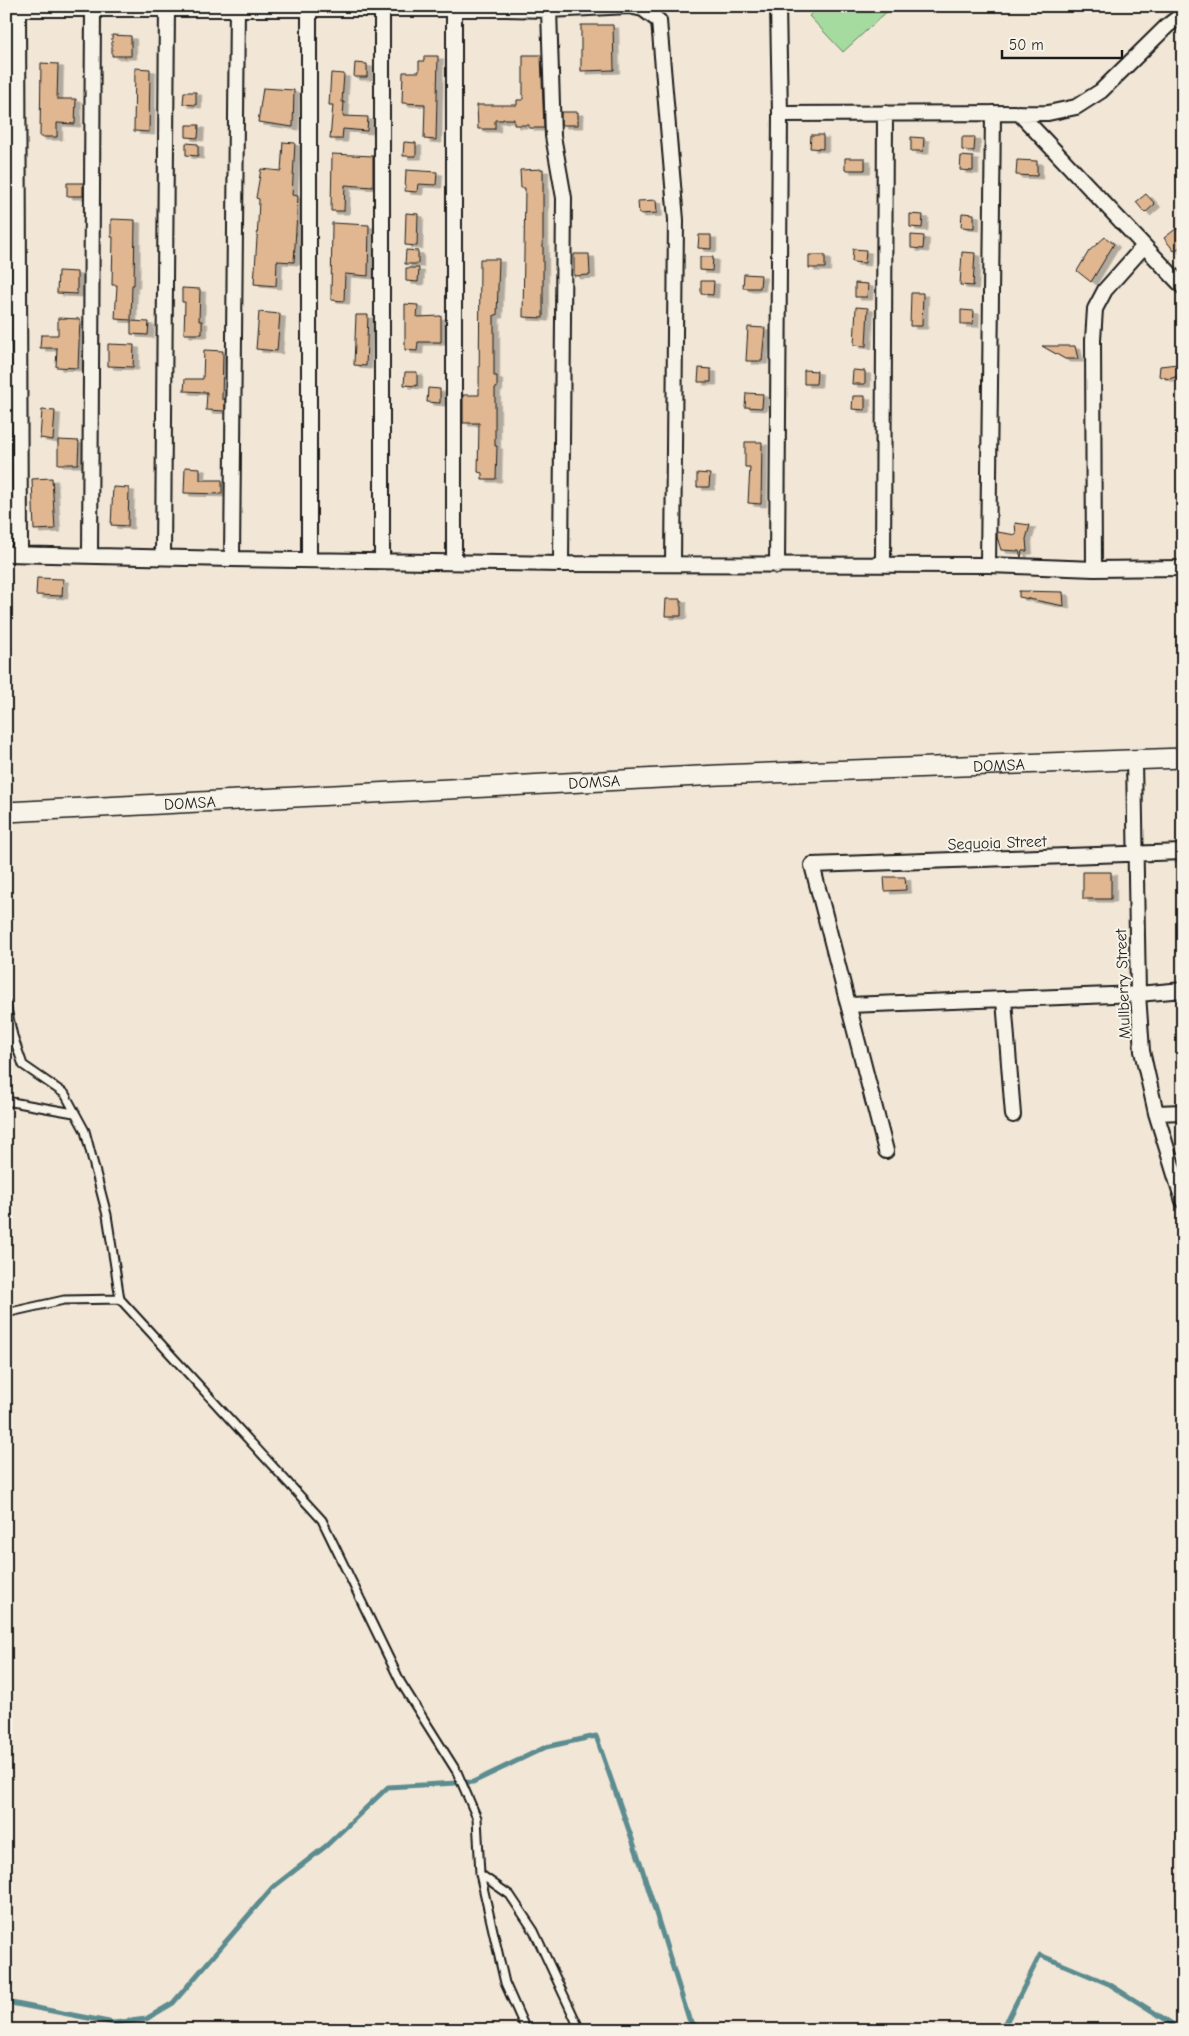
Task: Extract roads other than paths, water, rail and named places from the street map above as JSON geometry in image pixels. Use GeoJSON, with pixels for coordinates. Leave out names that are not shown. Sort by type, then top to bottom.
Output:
{"type":"FeatureCollection","features":[{"type":"Feature","properties":{"kind":"main road","name":"DOMSA"},"geometry":{"type":"LineString","coordinates":[[6,812],[737,774],[1183,758]]}},
{"type":"Feature","properties":{"kind":"street"},"geometry":{"type":"LineString","coordinates":[[673,564],[676,220],[658,21],[643,9],[629,6],[549,10],[454,8],[12,9],[13,554],[561,564],[988,565],[1094,569],[1183,568]]}},
{"type":"Feature","properties":{"kind":"street"},"geometry":{"type":"LineString","coordinates":[[777,566],[780,114],[778,6]]}},
{"type":"Feature","properties":{"kind":"street"},"geometry":{"type":"LineString","coordinates":[[163,557],[167,8]]}},
{"type":"Feature","properties":{"kind":"street"},"geometry":{"type":"LineString","coordinates":[[232,559],[237,8]]}},
{"type":"Feature","properties":{"kind":"street"},"geometry":{"type":"LineString","coordinates":[[309,8],[309,560]]}},
{"type":"Feature","properties":{"kind":"street"},"geometry":{"type":"LineString","coordinates":[[382,8],[382,561]]}},
{"type":"Feature","properties":{"kind":"street"},"geometry":{"type":"LineString","coordinates":[[454,8],[454,562]]}},
{"type":"Feature","properties":{"kind":"street"},"geometry":{"type":"LineString","coordinates":[[90,556],[93,9]]}},
{"type":"Feature","properties":{"kind":"street"},"geometry":{"type":"LineString","coordinates":[[549,10],[553,136],[564,198],[561,564]]}},
{"type":"Feature","properties":{"kind":"street"},"geometry":{"type":"LineString","coordinates":[[780,114],[1048,113],[1076,107],[1101,90],[1183,14]]}},
{"type":"Feature","properties":{"kind":"street"},"geometry":{"type":"LineString","coordinates":[[883,565],[885,113]]}},
{"type":"Feature","properties":{"kind":"street"},"geometry":{"type":"LineString","coordinates":[[988,565],[993,113]]}},
{"type":"Feature","properties":{"kind":"street"},"geometry":{"type":"LineString","coordinates":[[1020,113],[1183,287]]}},
{"type":"Feature","properties":{"kind":"street"},"geometry":{"type":"LineString","coordinates":[[1094,569],[1093,340],[1095,309],[1105,290],[1144,246]]}},
{"type":"Feature","properties":{"kind":"street","name":"Mullberry Street"},"geometry":{"type":"LineString","coordinates":[[1134,760],[1138,994],[1142,1051],[1156,1114],[1183,1200]]}},
{"type":"Feature","properties":{"kind":"street","name":"Sequoia Street"},"geometry":{"type":"LineString","coordinates":[[849,1005],[812,865],[1183,852]]}},
{"type":"Feature","properties":{"kind":"street"},"geometry":{"type":"LineString","coordinates":[[886,1151],[849,1005],[1138,994],[1183,990]]}},
{"type":"Feature","properties":{"kind":"street"},"geometry":{"type":"LineString","coordinates":[[1004,1000],[1013,1115]]}},
{"type":"Feature","properties":{"kind":"street"},"geometry":{"type":"LineString","coordinates":[[1156,1114],[1183,1112]]}},
{"type":"Feature","properties":{"kind":"lane"},"geometry":{"type":"LineString","coordinates":[[6,1004],[12,1036],[23,1065],[65,1094],[85,1131],[107,1215],[120,1299],[322,1520],[401,1683],[456,1772],[477,1818],[480,1874],[505,1983],[526,2030]]}},
{"type":"Feature","properties":{"kind":"lane"},"geometry":{"type":"LineString","coordinates":[[6,1101],[74,1113]]}},
{"type":"Feature","properties":{"kind":"lane"},"geometry":{"type":"LineString","coordinates":[[6,1313],[64,1300],[120,1299]]}},
{"type":"Feature","properties":{"kind":"lane"},"geometry":{"type":"LineString","coordinates":[[480,1874],[510,1895],[534,1931],[580,2030]]}},
{"type":"Feature","properties":{"kind":"waterway"},"geometry":{"type":"LineString","coordinates":[[6,2002],[114,2023],[146,2019],[173,2003],[272,1888],[326,1846],[388,1787],[473,1782],[546,1747],[596,1736],[640,1862],[689,2019],[699,2030]]}},
{"type":"Feature","properties":{"kind":"waterway"},"geometry":{"type":"LineString","coordinates":[[998,2030],[1008,2019],[1040,1955],[1109,1984],[1171,2023],[1174,2030]]}}]}
